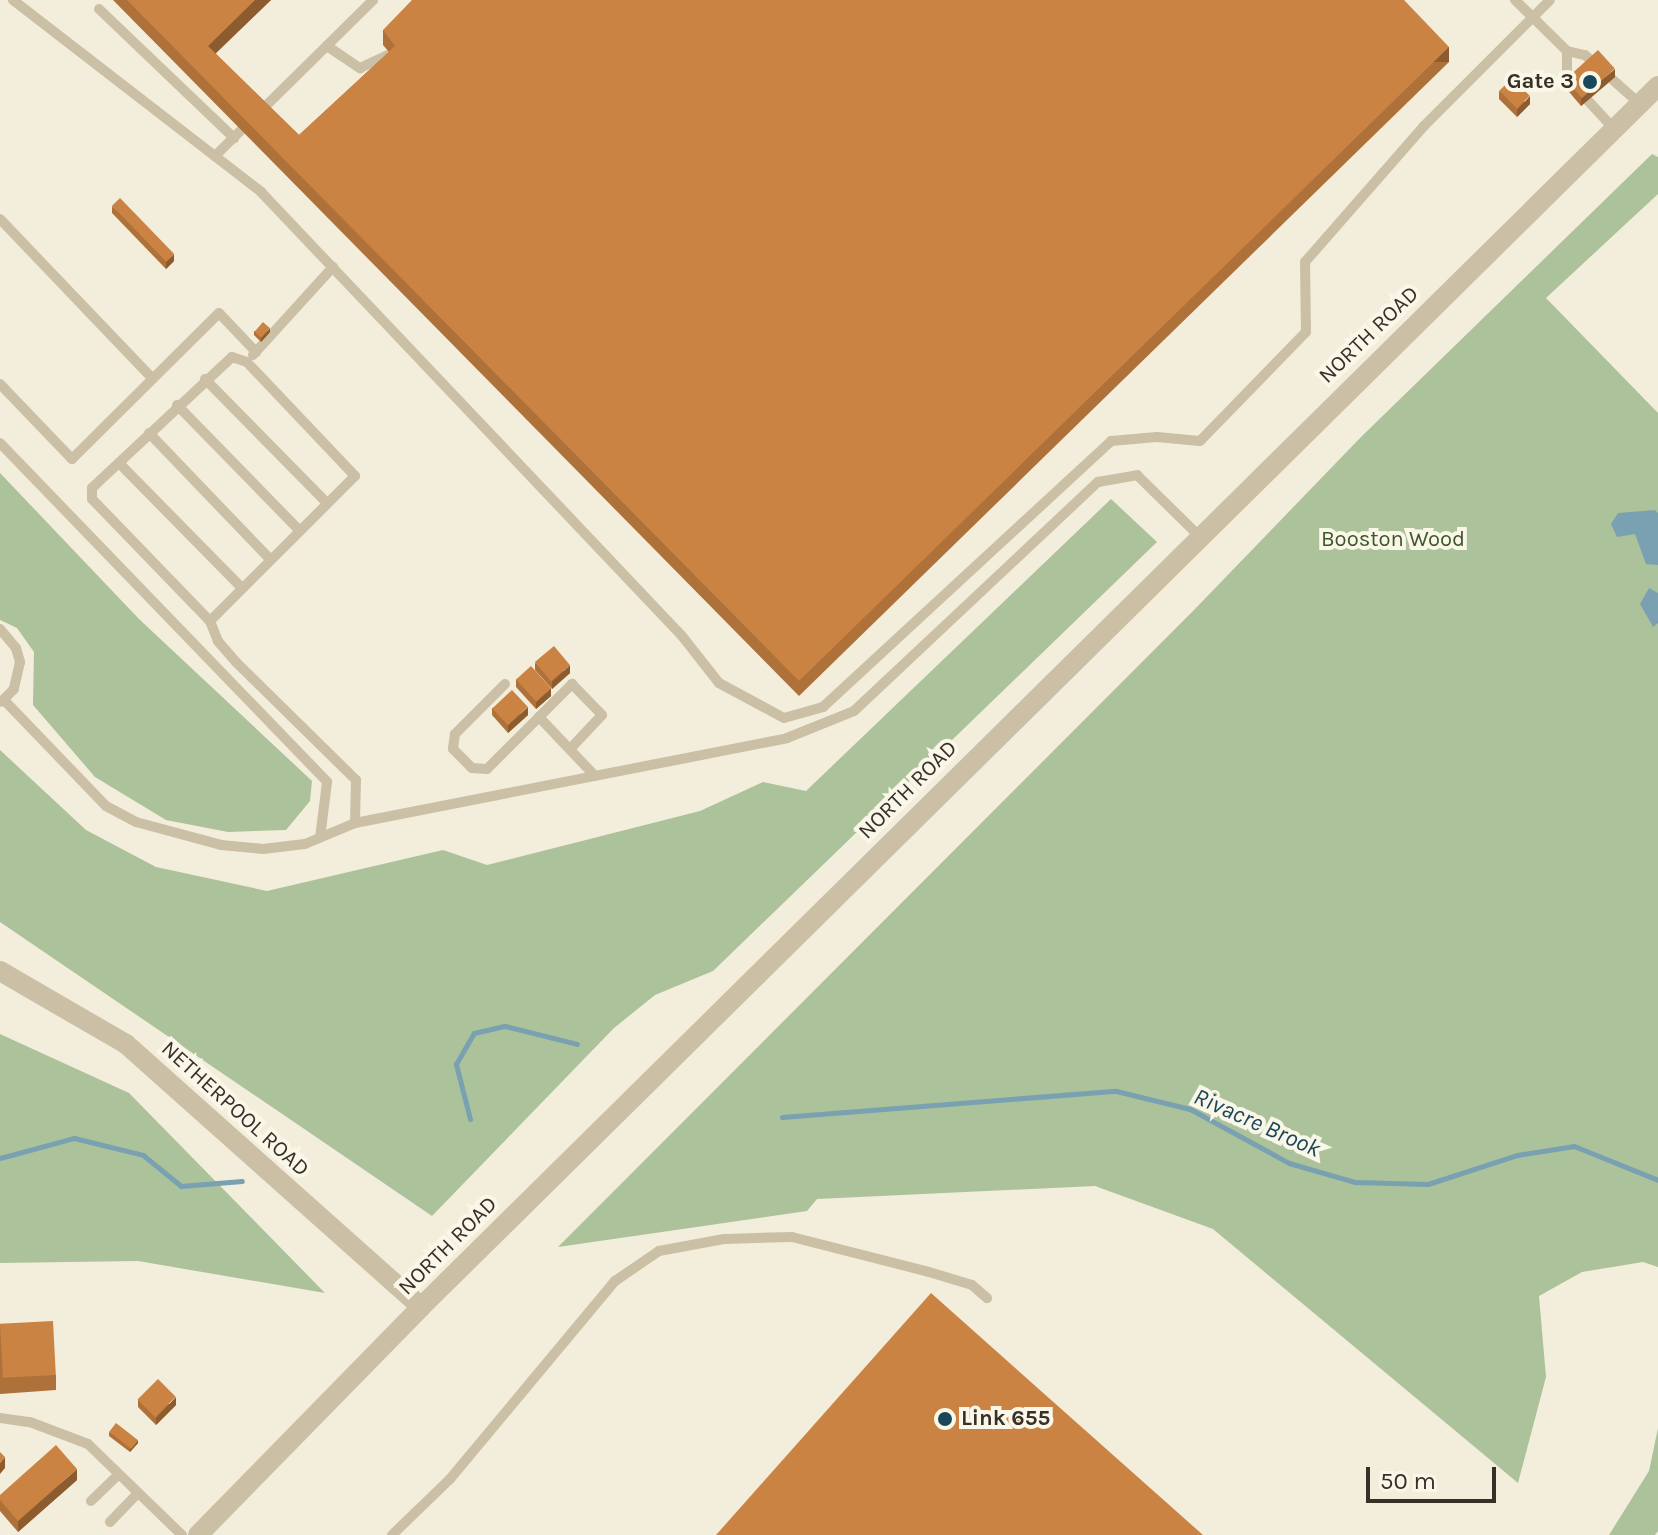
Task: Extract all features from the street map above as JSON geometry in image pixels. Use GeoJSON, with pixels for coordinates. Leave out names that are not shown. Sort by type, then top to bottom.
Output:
{"type":"FeatureCollection","features":[{"type":"Feature","properties":{"kind":"street","name":"NORTH ROAD"},"geometry":{"type":"LineString","coordinates":[[198,1535],[421,1307],[1658,86]]}},
{"type":"Feature","properties":{"kind":"street","name":"NETHERPOOL ROAD"},"geometry":{"type":"LineString","coordinates":[[0,971],[126,1044],[421,1307]]}},
{"type":"Feature","properties":{"kind":"lane"},"geometry":{"type":"LineString","coordinates":[[13,0],[261,192],[682,636],[719,683],[784,718],[823,707],[1111,441],[1157,437],[1200,441],[1306,332],[1305,262],[1424,126],[1550,0]]}},
{"type":"Feature","properties":{"kind":"lane"},"geometry":{"type":"LineString","coordinates":[[215,156],[373,0]]}},
{"type":"Feature","properties":{"kind":"lane"},"geometry":{"type":"LineString","coordinates":[[1515,0],[1567,51],[1585,55],[1640,104]]}},
{"type":"Feature","properties":{"kind":"lane"},"geometry":{"type":"LineString","coordinates":[[99,9],[234,138]]}},
{"type":"Feature","properties":{"kind":"lane"},"geometry":{"type":"LineString","coordinates":[[327,46],[360,68],[390,54]]}},
{"type":"Feature","properties":{"kind":"lane"},"geometry":{"type":"LineString","coordinates":[[1567,51],[1567,78],[1614,129]]}},
{"type":"Feature","properties":{"kind":"lane"},"geometry":{"type":"LineString","coordinates":[[0,219],[153,379]]}},
{"type":"Feature","properties":{"kind":"lane"},"geometry":{"type":"LineString","coordinates":[[247,362],[333,267]]}},
{"type":"Feature","properties":{"kind":"lane"},"geometry":{"type":"LineString","coordinates":[[0,384],[72,459],[219,313],[256,352]]}},
{"type":"Feature","properties":{"kind":"lane"},"geometry":{"type":"LineString","coordinates":[[210,621],[355,476],[247,362],[224,360],[92,488],[92,499],[210,621],[218,641],[236,662],[356,780],[355,823]]}},
{"type":"Feature","properties":{"kind":"lane"},"geometry":{"type":"LineString","coordinates":[[205,379],[327,503]]}},
{"type":"Feature","properties":{"kind":"lane"},"geometry":{"type":"LineString","coordinates":[[177,405],[299,530]]}},
{"type":"Feature","properties":{"kind":"lane"},"geometry":{"type":"LineString","coordinates":[[149,433],[270,559]]}},
{"type":"Feature","properties":{"kind":"lane"},"geometry":{"type":"LineString","coordinates":[[0,443],[327,782],[320,838]]}},
{"type":"Feature","properties":{"kind":"lane"},"geometry":{"type":"LineString","coordinates":[[119,463],[241,587]]}},
{"type":"Feature","properties":{"kind":"lane"},"geometry":{"type":"LineString","coordinates":[[0,629],[16,648],[20,662],[14,689],[2,701],[106,806],[136,822],[209,843],[263,849],[320,838],[355,823],[787,738],[854,711],[1098,482],[1137,475],[1199,536]]}},
{"type":"Feature","properties":{"kind":"lane"},"geometry":{"type":"LineString","coordinates":[[505,684],[455,734],[453,749],[472,768],[487,769],[572,684],[602,715],[570,749]]}},
{"type":"Feature","properties":{"kind":"lane"},"geometry":{"type":"LineString","coordinates":[[539,717],[595,776]]}},
{"type":"Feature","properties":{"kind":"lane"},"geometry":{"type":"LineString","coordinates":[[392,1535],[450,1479],[615,1281],[659,1251],[724,1239],[792,1237],[972,1285],[987,1298]]}},
{"type":"Feature","properties":{"kind":"lane"},"geometry":{"type":"LineString","coordinates":[[0,1418],[30,1422],[88,1444],[136,1495],[182,1535]]}},
{"type":"Feature","properties":{"kind":"lane"},"geometry":{"type":"LineString","coordinates":[[91,1501],[117,1476]]}},
{"type":"Feature","properties":{"kind":"lane"},"geometry":{"type":"LineString","coordinates":[[110,1522],[136,1495]]}},
{"type":"Feature","properties":{"kind":"green space","name":"Booston Wood"},"geometry":{"type":"Polygon","coordinates":[[[1652,154],[1658,157],[1658,194],[1546,298],[1658,413],[1658,1267],[1643,1262],[1582,1272],[1539,1296],[1546,1377],[1518,1483],[1213,1229],[1095,1186],[817,1199],[807,1211],[558,1247],[1193,611],[1361,437],[1652,154]]]}},
{"type":"Feature","properties":{"kind":"green space"},"geometry":{"type":"Polygon","coordinates":[[[0,473],[139,619],[312,781],[310,801],[286,830],[228,832],[166,820],[95,777],[33,705],[34,652],[17,628],[0,620],[0,473]]]}},
{"type":"Feature","properties":{"kind":"green space"},"geometry":{"type":"Polygon","coordinates":[[[1111,499],[1157,542],[713,971],[655,995],[614,1028],[432,1216],[0,922],[0,750],[86,830],[156,867],[267,891],[443,850],[487,865],[700,811],[763,782],[806,791],[1111,499]]]}},
{"type":"Feature","properties":{"kind":"green space"},"geometry":{"type":"Polygon","coordinates":[[[0,1034],[129,1093],[325,1293],[138,1261],[0,1263],[0,1034]]]}},
{"type":"Feature","properties":{"kind":"green space"},"geometry":{"type":"Polygon","coordinates":[[[1658,1428],[1658,1531],[1655,1535],[1609,1535],[1649,1471],[1658,1428]]]}},
{"type":"Feature","properties":{"kind":"water"},"geometry":{"type":"Polygon","coordinates":[[[1655,510],[1658,513],[1658,565],[1646,564],[1635,534],[1617,537],[1611,524],[1618,513],[1655,510]]]}},
{"type":"Feature","properties":{"kind":"water"},"geometry":{"type":"Polygon","coordinates":[[[1649,588],[1658,593],[1658,623],[1653,627],[1640,604],[1649,588]]]}},
{"type":"Feature","properties":{"kind":"building"},"geometry":{"type":"Polygon","coordinates":[[[127,0],[255,0],[208,46],[299,135],[395,46],[383,30],[412,0],[1404,0],[1449,47],[799,681],[127,0]]]}},
{"type":"Feature","properties":{"kind":"building","name":"Gate 3"},"geometry":{"type":"Polygon","coordinates":[[[1598,50],[1615,69],[1582,98],[1565,79],[1598,50]]]}},
{"type":"Feature","properties":{"kind":"building"},"geometry":{"type":"Polygon","coordinates":[[[1512,78],[1530,96],[1517,108],[1499,91],[1512,78]]]}},
{"type":"Feature","properties":{"kind":"building"},"geometry":{"type":"Polygon","coordinates":[[[120,198],[174,254],[166,262],[112,206],[120,198]]]}},
{"type":"Feature","properties":{"kind":"building"},"geometry":{"type":"Polygon","coordinates":[[[263,322],[270,328],[261,338],[254,332],[263,322]]]}},
{"type":"Feature","properties":{"kind":"building"},"geometry":{"type":"Polygon","coordinates":[[[554,646],[570,665],[551,681],[535,662],[554,646]]]}},
{"type":"Feature","properties":{"kind":"building"},"geometry":{"type":"Polygon","coordinates":[[[531,666],[551,688],[536,702],[516,679],[531,666]]]}},
{"type":"Feature","properties":{"kind":"building"},"geometry":{"type":"Polygon","coordinates":[[[512,690],[528,707],[508,725],[492,708],[512,690]]]}},
{"type":"Feature","properties":{"kind":"building","name":"Link 655"},"geometry":{"type":"Polygon","coordinates":[[[931,1293],[1203,1535],[716,1535],[931,1293]]]}},
{"type":"Feature","properties":{"kind":"building"},"geometry":{"type":"Polygon","coordinates":[[[53,1321],[56,1375],[3,1378],[0,1324],[53,1321]]]}},
{"type":"Feature","properties":{"kind":"building"},"geometry":{"type":"Polygon","coordinates":[[[158,1379],[176,1397],[155,1417],[137,1400],[158,1379]]]}},
{"type":"Feature","properties":{"kind":"building"},"geometry":{"type":"Polygon","coordinates":[[[116,1423],[138,1440],[131,1449],[109,1432],[116,1423]]]}},
{"type":"Feature","properties":{"kind":"building"},"geometry":{"type":"Polygon","coordinates":[[[56,1445],[77,1469],[18,1521],[0,1500],[0,1495],[56,1445]]]}},
{"type":"Feature","properties":{"kind":"waterway"},"geometry":{"type":"LineString","coordinates":[[470,1119],[456,1064],[474,1033],[505,1026],[577,1044]]}},
{"type":"Feature","properties":{"kind":"waterway","name":"Rivacre Brook"},"geometry":{"type":"LineString","coordinates":[[782,1117],[1116,1091],[1190,1109],[1289,1163],[1355,1182],[1428,1184],[1517,1155],[1574,1146],[1658,1180]]}},
{"type":"Feature","properties":{"kind":"waterway","name":"Rivacre Brook"},"geometry":{"type":"LineString","coordinates":[[0,1158],[74,1138],[143,1155],[181,1186],[242,1181]]}},
{"type":"Feature","properties":{"kind":"place","name":"Gate 3"},"geometry":{"type":"Point","coordinates":[1590,82]}},
{"type":"Feature","properties":{"kind":"place","name":"Link 655"},"geometry":{"type":"Point","coordinates":[945,1419]}}]}
